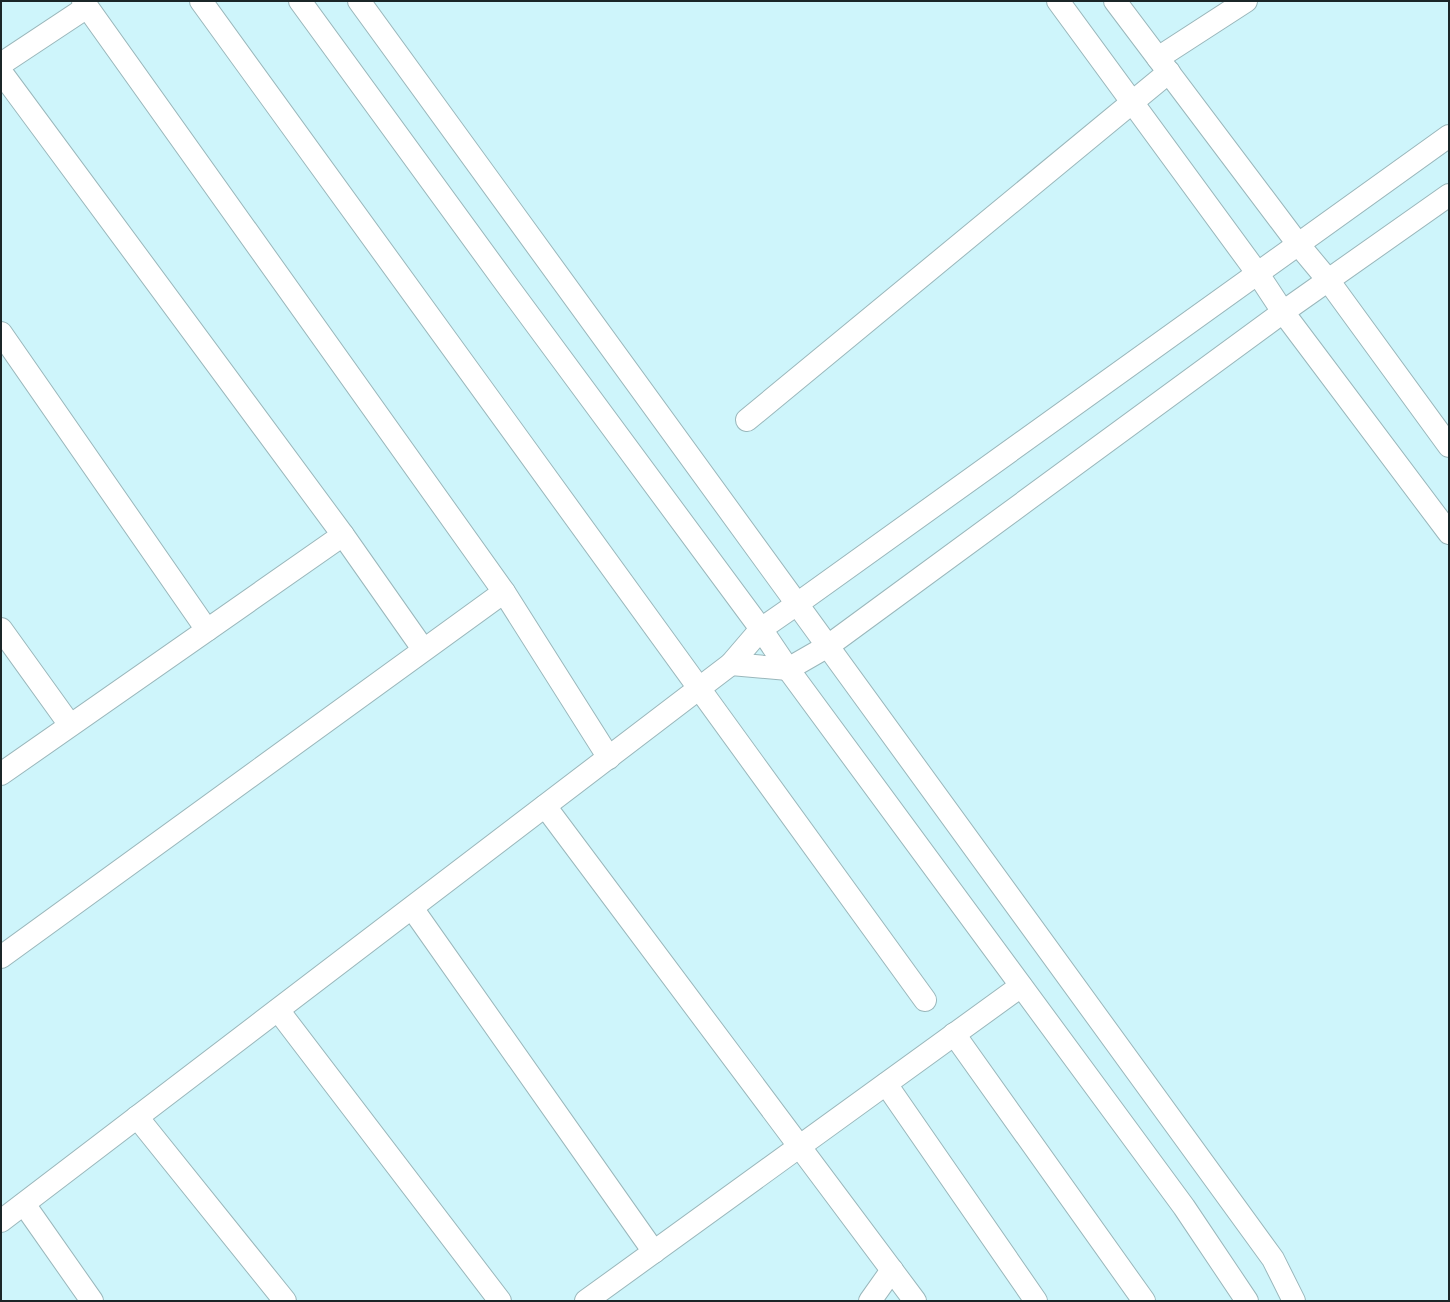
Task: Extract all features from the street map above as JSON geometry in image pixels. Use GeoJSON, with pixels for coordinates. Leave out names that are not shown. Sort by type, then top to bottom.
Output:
{"type":"FeatureCollection","features":[{"type":"Feature","properties":{"kind":"street"},"geometry":{"type":"LineString","coordinates":[[201,1],[925,1000]]}},
{"type":"Feature","properties":{"kind":"street"},"geometry":{"type":"LineString","coordinates":[[300,1],[513,294],[761,629],[788,669],[1184,1207],[1247,1301]]}},
{"type":"Feature","properties":{"kind":"street"},"geometry":{"type":"LineString","coordinates":[[358,1],[1273,1259],[1294,1301]]}},
{"type":"Feature","properties":{"kind":"street"},"geometry":{"type":"LineString","coordinates":[[1058,1],[1258,274],[1283,312],[1449,534]]}},
{"type":"Feature","properties":{"kind":"street"},"geometry":{"type":"LineString","coordinates":[[1115,1],[1298,244],[1328,280],[1449,446]]}},
{"type":"Feature","properties":{"kind":"street"},"geometry":{"type":"LineString","coordinates":[[747,420],[1132,103],[1163,65],[1246,1]]}},
{"type":"Feature","properties":{"kind":"street"},"geometry":{"type":"LineString","coordinates":[[1,64],[85,4],[504,592],[609,758]]}},
{"type":"Feature","properties":{"kind":"street"},"geometry":{"type":"LineString","coordinates":[[1,72],[343,535],[423,649]]}},
{"type":"Feature","properties":{"kind":"street"},"geometry":{"type":"LineString","coordinates":[[1,1221],[699,689],[731,664],[761,629],[1449,136]]}},
{"type":"Feature","properties":{"kind":"street"},"geometry":{"type":"LineString","coordinates":[[731,664],[788,669],[828,646],[1283,312],[1449,195]]}},
{"type":"Feature","properties":{"kind":"street"},"geometry":{"type":"LineString","coordinates":[[1,334],[207,630]]}},
{"type":"Feature","properties":{"kind":"street"},"geometry":{"type":"LineString","coordinates":[[1,774],[343,535]]}},
{"type":"Feature","properties":{"kind":"street"},"geometry":{"type":"LineString","coordinates":[[1,958],[423,649],[504,592]]}},
{"type":"Feature","properties":{"kind":"street"},"geometry":{"type":"LineString","coordinates":[[1,629],[70,725]]}},
{"type":"Feature","properties":{"kind":"street"},"geometry":{"type":"LineString","coordinates":[[546,806],[915,1301]]}},
{"type":"Feature","properties":{"kind":"street"},"geometry":{"type":"LineString","coordinates":[[412,908],[654,1252]]}},
{"type":"Feature","properties":{"kind":"street"},"geometry":{"type":"LineString","coordinates":[[586,1301],[1021,986]]}},
{"type":"Feature","properties":{"kind":"street"},"geometry":{"type":"LineString","coordinates":[[278,1010],[500,1301]]}},
{"type":"Feature","properties":{"kind":"street"},"geometry":{"type":"LineString","coordinates":[[954,1034],[1144,1301]]}},
{"type":"Feature","properties":{"kind":"street"},"geometry":{"type":"LineString","coordinates":[[886,1084],[1036,1301]]}},
{"type":"Feature","properties":{"kind":"street"},"geometry":{"type":"LineString","coordinates":[[137,1117],[286,1301]]}},
{"type":"Feature","properties":{"kind":"street"},"geometry":{"type":"LineString","coordinates":[[24,1204],[92,1301]]}},
{"type":"Feature","properties":{"kind":"street"},"geometry":{"type":"LineString","coordinates":[[870,1301],[892,1270]]}},
{"type":"Feature","properties":{"kind":"shaded area"},"geometry":{"type":"Polygon","coordinates":[[[1,1],[1449,1],[1449,1301],[1,1301],[1,1]]]}}]}
